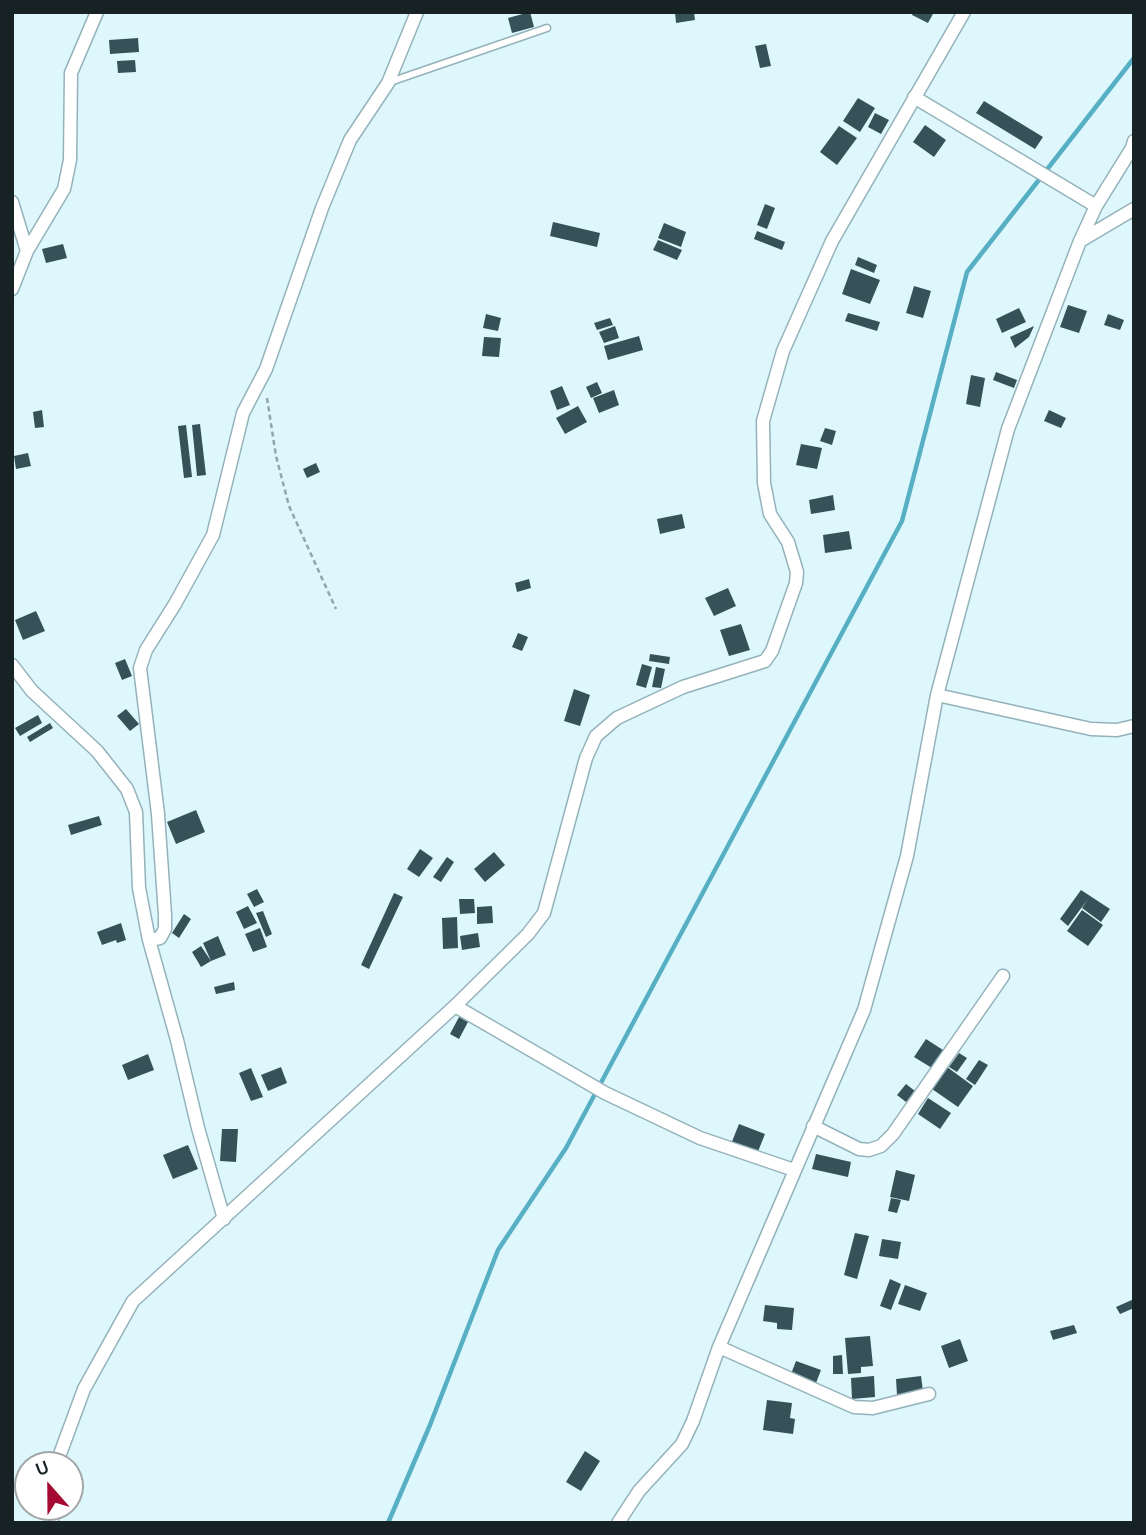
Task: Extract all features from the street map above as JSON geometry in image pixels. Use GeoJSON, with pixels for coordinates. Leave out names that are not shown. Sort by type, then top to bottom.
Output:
{"type":"FeatureCollection","features":[{"type":"Feature","properties":{"kind":"street"},"geometry":{"type":"LineString","coordinates":[[12,289],[27,251],[64,189],[68,176],[71,149],[71,73],[97,12]]}},
{"type":"Feature","properties":{"kind":"street"},"geometry":{"type":"LineString","coordinates":[[149,940],[160,938],[165,929],[165,915],[158,814],[140,668],[146,650],[213,535],[243,413],[263,374],[322,208],[350,140],[388,83],[417,12]]}},
{"type":"Feature","properties":{"kind":"street"},"geometry":{"type":"LineString","coordinates":[[61,1451],[84,1389],[133,1301],[455,1006],[528,934],[544,913],[586,758],[596,736],[617,718],[684,687],[765,661],[772,651],[794,592],[797,572],[788,542],[770,514],[764,483],[763,421],[783,351],[832,241],[964,12]]}},
{"type":"Feature","properties":{"kind":"street"},"geometry":{"type":"LineString","coordinates":[[914,97],[1096,206]]}},
{"type":"Feature","properties":{"kind":"street"},"geometry":{"type":"LineString","coordinates":[[618,1523],[639,1491],[682,1444],[719,1347],[793,1170],[864,1010],[907,856],[937,695],[1008,429],[1080,241],[1096,206],[1134,141]]}},
{"type":"Feature","properties":{"kind":"street"},"geometry":{"type":"LineString","coordinates":[[12,202],[27,251]]}},
{"type":"Feature","properties":{"kind":"street"},"geometry":{"type":"LineString","coordinates":[[1080,241],[1134,209]]}},
{"type":"Feature","properties":{"kind":"street"},"geometry":{"type":"LineString","coordinates":[[12,665],[32,691],[97,751],[127,789],[136,813],[139,888],[149,940],[224,1219]]}},
{"type":"Feature","properties":{"kind":"street"},"geometry":{"type":"LineString","coordinates":[[937,695],[1036,719],[1104,731],[1134,726]]}},
{"type":"Feature","properties":{"kind":"street"},"geometry":{"type":"LineString","coordinates":[[813,1126],[859,1149],[869,1150],[881,1146],[893,1134],[1003,976]]}},
{"type":"Feature","properties":{"kind":"street"},"geometry":{"type":"LineString","coordinates":[[455,1006],[605,1093],[700,1138],[793,1170]]}},
{"type":"Feature","properties":{"kind":"street"},"geometry":{"type":"LineString","coordinates":[[719,1347],[854,1407],[873,1408],[929,1394]]}},
{"type":"Feature","properties":{"kind":"lane"},"geometry":{"type":"LineString","coordinates":[[388,83],[547,28]]}},
{"type":"Feature","properties":{"kind":"path"},"geometry":{"type":"LineString","coordinates":[[263,374],[276,456],[289,506],[336,609]]}},
{"type":"Feature","properties":{"kind":"building"},"geometry":{"type":"Polygon","coordinates":[[[530,12],[534,27],[512,33],[508,18],[530,12]]]}},
{"type":"Feature","properties":{"kind":"building"},"geometry":{"type":"Polygon","coordinates":[[[675,12],[694,12],[695,20],[676,23],[675,12]]]}},
{"type":"Feature","properties":{"kind":"building"},"geometry":{"type":"Polygon","coordinates":[[[913,12],[934,12],[928,23],[912,15],[913,12]]]}},
{"type":"Feature","properties":{"kind":"building"},"geometry":{"type":"Polygon","coordinates":[[[138,38],[139,52],[110,54],[109,40],[138,38]]]}},
{"type":"Feature","properties":{"kind":"building"},"geometry":{"type":"Polygon","coordinates":[[[766,44],[771,66],[760,68],[755,46],[766,44]]]}},
{"type":"Feature","properties":{"kind":"building"},"geometry":{"type":"Polygon","coordinates":[[[135,60],[136,72],[118,73],[117,61],[135,60]]]}},
{"type":"Feature","properties":{"kind":"building"},"geometry":{"type":"Polygon","coordinates":[[[858,98],[875,108],[860,132],[843,121],[858,98]]]}},
{"type":"Feature","properties":{"kind":"building"},"geometry":{"type":"Polygon","coordinates":[[[984,101],[1043,137],[1035,149],[976,113],[984,101]]]}},
{"type":"Feature","properties":{"kind":"building"},"geometry":{"type":"Polygon","coordinates":[[[875,113],[889,120],[881,134],[868,127],[875,113]]]}},
{"type":"Feature","properties":{"kind":"building"},"geometry":{"type":"Polygon","coordinates":[[[925,125],[946,140],[934,157],[913,142],[925,125]]]}},
{"type":"Feature","properties":{"kind":"building"},"geometry":{"type":"Polygon","coordinates":[[[839,126],[857,138],[837,165],[820,152],[839,126]]]}},
{"type":"Feature","properties":{"kind":"building"},"geometry":{"type":"Polygon","coordinates":[[[765,204],[775,208],[767,229],[757,225],[765,204]]]}},
{"type":"Feature","properties":{"kind":"building"},"geometry":{"type":"Polygon","coordinates":[[[553,222],[600,233],[597,247],[550,236],[553,222]]]}},
{"type":"Feature","properties":{"kind":"building"},"geometry":{"type":"Polygon","coordinates":[[[664,223],[686,232],[681,247],[658,238],[664,223]]]}},
{"type":"Feature","properties":{"kind":"building"},"geometry":{"type":"Polygon","coordinates":[[[757,231],[785,242],[782,250],[754,239],[757,231]]]}},
{"type":"Feature","properties":{"kind":"building"},"geometry":{"type":"Polygon","coordinates":[[[658,240],[682,250],[677,260],[653,250],[658,240]]]}},
{"type":"Feature","properties":{"kind":"building"},"geometry":{"type":"Polygon","coordinates":[[[63,244],[67,258],[46,263],[42,249],[63,244]]]}},
{"type":"Feature","properties":{"kind":"building"},"geometry":{"type":"Polygon","coordinates":[[[858,257],[877,265],[874,273],[855,265],[858,257]]]}},
{"type":"Feature","properties":{"kind":"building"},"geometry":{"type":"Polygon","coordinates":[[[851,269],[880,280],[870,304],[842,294],[851,269]]]}},
{"type":"Feature","properties":{"kind":"building"},"geometry":{"type":"Polygon","coordinates":[[[914,286],[931,291],[923,318],[906,313],[914,286]]]}},
{"type":"Feature","properties":{"kind":"building"},"geometry":{"type":"Polygon","coordinates":[[[1068,305],[1087,311],[1079,333],[1060,327],[1068,305]]]}},
{"type":"Feature","properties":{"kind":"building"},"geometry":{"type":"Polygon","coordinates":[[[1019,308],[1026,322],[1002,333],[996,319],[1019,308]]]}},
{"type":"Feature","properties":{"kind":"building"},"geometry":{"type":"Polygon","coordinates":[[[848,313],[880,322],[877,331],[845,321],[848,313]]]}},
{"type":"Feature","properties":{"kind":"building"},"geometry":{"type":"Polygon","coordinates":[[[486,314],[501,318],[498,331],[483,328],[486,314]]]}},
{"type":"Feature","properties":{"kind":"building"},"geometry":{"type":"Polygon","coordinates":[[[1108,314],[1124,320],[1120,330],[1104,325],[1108,314]]]}},
{"type":"Feature","properties":{"kind":"building"},"geometry":{"type":"Polygon","coordinates":[[[610,318],[613,325],[597,330],[594,323],[610,318]]]}},
{"type":"Feature","properties":{"kind":"building"},"geometry":{"type":"Polygon","coordinates":[[[615,326],[619,338],[604,343],[599,332],[615,326]]]}},
{"type":"Feature","properties":{"kind":"building"},"geometry":{"type":"Polygon","coordinates":[[[1034,326],[1029,337],[1015,348],[1010,337],[1034,326]]]}},
{"type":"Feature","properties":{"kind":"building"},"geometry":{"type":"Polygon","coordinates":[[[639,336],[643,350],[608,360],[604,346],[639,336]]]}},
{"type":"Feature","properties":{"kind":"building"},"geometry":{"type":"Polygon","coordinates":[[[484,337],[501,338],[499,357],[482,356],[484,337]]]}},
{"type":"Feature","properties":{"kind":"building"},"geometry":{"type":"Polygon","coordinates":[[[996,372],[1017,380],[1014,388],[993,380],[996,372]]]}},
{"type":"Feature","properties":{"kind":"building"},"geometry":{"type":"Polygon","coordinates":[[[971,375],[985,378],[980,407],[966,404],[971,375]]]}},
{"type":"Feature","properties":{"kind":"building"},"geometry":{"type":"Polygon","coordinates":[[[597,382],[602,393],[591,398],[586,387],[597,382]]]}},
{"type":"Feature","properties":{"kind":"building"},"geometry":{"type":"Polygon","coordinates":[[[562,386],[570,405],[557,410],[550,391],[562,386]]]}},
{"type":"Feature","properties":{"kind":"building"},"geometry":{"type":"Polygon","coordinates":[[[614,390],[619,405],[599,413],[593,398],[614,390]]]}},
{"type":"Feature","properties":{"kind":"building"},"geometry":{"type":"Polygon","coordinates":[[[578,406],[587,422],[565,434],[556,418],[578,406]]]}},
{"type":"Feature","properties":{"kind":"building"},"geometry":{"type":"Polygon","coordinates":[[[42,410],[44,427],[35,428],[33,412],[42,410]]]}},
{"type":"Feature","properties":{"kind":"building"},"geometry":{"type":"Polygon","coordinates":[[[1049,410],[1066,418],[1061,428],[1044,421],[1049,410]]]}},
{"type":"Feature","properties":{"kind":"building"},"geometry":{"type":"Polygon","coordinates":[[[200,424],[206,475],[197,476],[192,425],[200,424]]]}},
{"type":"Feature","properties":{"kind":"building"},"geometry":{"type":"Polygon","coordinates":[[[186,425],[192,477],[184,478],[178,426],[186,425]]]}},
{"type":"Feature","properties":{"kind":"building"},"geometry":{"type":"Polygon","coordinates":[[[825,428],[836,431],[832,445],[820,441],[825,428]]]}},
{"type":"Feature","properties":{"kind":"building"},"geometry":{"type":"Polygon","coordinates":[[[801,444],[822,448],[817,469],[796,465],[801,444]]]}},
{"type":"Feature","properties":{"kind":"building"},"geometry":{"type":"Polygon","coordinates":[[[28,453],[31,466],[16,469],[14,456],[28,453]]]}},
{"type":"Feature","properties":{"kind":"building"},"geometry":{"type":"Polygon","coordinates":[[[316,463],[320,472],[307,478],[303,469],[316,463]]]}},
{"type":"Feature","properties":{"kind":"building"},"geometry":{"type":"Polygon","coordinates":[[[833,495],[835,510],[811,514],[809,500],[833,495]]]}},
{"type":"Feature","properties":{"kind":"building"},"geometry":{"type":"Polygon","coordinates":[[[682,514],[685,528],[660,534],[657,519],[682,514]]]}},
{"type":"Feature","properties":{"kind":"building"},"geometry":{"type":"Polygon","coordinates":[[[849,531],[852,549],[825,553],[823,535],[849,531]]]}},
{"type":"Feature","properties":{"kind":"building"},"geometry":{"type":"Polygon","coordinates":[[[529,579],[531,588],[517,592],[515,583],[529,579]]]}},
{"type":"Feature","properties":{"kind":"building"},"geometry":{"type":"Polygon","coordinates":[[[728,588],[736,606],[714,616],[705,598],[728,588]]]}},
{"type":"Feature","properties":{"kind":"building"},"geometry":{"type":"Polygon","coordinates":[[[36,611],[45,631],[23,640],[15,620],[36,611]]]}},
{"type":"Feature","properties":{"kind":"building"},"geometry":{"type":"Polygon","coordinates":[[[741,624],[750,650],[729,656],[720,630],[741,624]]]}},
{"type":"Feature","properties":{"kind":"building"},"geometry":{"type":"Polygon","coordinates":[[[518,633],[528,637],[522,651],[512,647],[518,633]]]}},
{"type":"Feature","properties":{"kind":"building"},"geometry":{"type":"Polygon","coordinates":[[[650,654],[670,657],[669,664],[649,661],[650,654]]]}},
{"type":"Feature","properties":{"kind":"building"},"geometry":{"type":"Polygon","coordinates":[[[125,659],[132,676],[122,680],[115,663],[125,659]]]}},
{"type":"Feature","properties":{"kind":"building"},"geometry":{"type":"Polygon","coordinates":[[[642,664],[652,667],[646,688],[636,685],[642,664]]]}},
{"type":"Feature","properties":{"kind":"building"},"geometry":{"type":"Polygon","coordinates":[[[656,667],[665,669],[661,688],[652,687],[656,667]]]}},
{"type":"Feature","properties":{"kind":"building"},"geometry":{"type":"Polygon","coordinates":[[[574,689],[590,695],[580,726],[564,721],[574,689]]]}},
{"type":"Feature","properties":{"kind":"building"},"geometry":{"type":"Polygon","coordinates":[[[126,709],[139,724],[130,731],[117,716],[126,709]]]}},
{"type":"Feature","properties":{"kind":"building"},"geometry":{"type":"Polygon","coordinates":[[[38,715],[42,723],[20,736],[15,728],[38,715]]]}},
{"type":"Feature","properties":{"kind":"building"},"geometry":{"type":"Polygon","coordinates":[[[50,723],[53,728],[30,742],[27,737],[50,723]]]}},
{"type":"Feature","properties":{"kind":"building"},"geometry":{"type":"Polygon","coordinates":[[[196,810],[205,832],[176,844],[167,822],[196,810]]]}},
{"type":"Feature","properties":{"kind":"building"},"geometry":{"type":"Polygon","coordinates":[[[99,816],[102,825],[71,835],[68,825],[99,816]]]}},
{"type":"Feature","properties":{"kind":"building"},"geometry":{"type":"Polygon","coordinates":[[[420,849],[433,858],[419,877],[407,869],[420,849]]]}},
{"type":"Feature","properties":{"kind":"building"},"geometry":{"type":"Polygon","coordinates":[[[494,852],[505,865],[485,882],[474,869],[494,852]]]}},
{"type":"Feature","properties":{"kind":"building"},"geometry":{"type":"Polygon","coordinates":[[[447,857],[454,862],[441,882],[433,877],[447,857]]]}},
{"type":"Feature","properties":{"kind":"building"},"geometry":{"type":"Polygon","coordinates":[[[257,889],[264,902],[254,907],[247,894],[257,889]]]}},
{"type":"Feature","properties":{"kind":"building"},"geometry":{"type":"Polygon","coordinates":[[[1081,890],[1110,909],[1101,922],[1082,908],[1088,899],[1068,926],[1060,919],[1081,890]]]}},
{"type":"Feature","properties":{"kind":"building"},"geometry":{"type":"Polygon","coordinates":[[[394,893],[403,897],[369,969],[361,965],[394,893]]]}},
{"type":"Feature","properties":{"kind":"building"},"geometry":{"type":"Polygon","coordinates":[[[459,899],[474,899],[475,913],[460,914],[459,899]]]}},
{"type":"Feature","properties":{"kind":"building"},"geometry":{"type":"Polygon","coordinates":[[[248,906],[257,923],[244,929],[236,912],[248,906]]]}},
{"type":"Feature","properties":{"kind":"building"},"geometry":{"type":"Polygon","coordinates":[[[492,906],[493,923],[477,924],[477,907],[492,906]]]}},
{"type":"Feature","properties":{"kind":"building"},"geometry":{"type":"Polygon","coordinates":[[[1082,910],[1103,925],[1088,946],[1067,931],[1082,910]]]}},
{"type":"Feature","properties":{"kind":"building"},"geometry":{"type":"Polygon","coordinates":[[[263,911],[272,934],[266,937],[256,913],[263,911]]]}},
{"type":"Feature","properties":{"kind":"building"},"geometry":{"type":"Polygon","coordinates":[[[184,914],[191,919],[179,938],[172,933],[184,914]]]}},
{"type":"Feature","properties":{"kind":"building"},"geometry":{"type":"Polygon","coordinates":[[[457,917],[458,948],[443,949],[442,918],[457,917]]]}},
{"type":"Feature","properties":{"kind":"building"},"geometry":{"type":"Polygon","coordinates":[[[121,923],[126,940],[102,945],[97,932],[121,923]]]}},
{"type":"Feature","properties":{"kind":"building"},"geometry":{"type":"Polygon","coordinates":[[[260,928],[267,947],[253,952],[245,934],[260,928]]]}},
{"type":"Feature","properties":{"kind":"building"},"geometry":{"type":"Polygon","coordinates":[[[478,933],[480,947],[462,950],[460,936],[478,933]]]}},
{"type":"Feature","properties":{"kind":"building"},"geometry":{"type":"Polygon","coordinates":[[[218,936],[226,955],[211,961],[203,943],[218,936]]]}},
{"type":"Feature","properties":{"kind":"building"},"geometry":{"type":"Polygon","coordinates":[[[201,946],[211,961],[201,967],[192,952],[201,946]]]}},
{"type":"Feature","properties":{"kind":"building"},"geometry":{"type":"Polygon","coordinates":[[[234,982],[235,990],[216,994],[214,987],[234,982]]]}},
{"type":"Feature","properties":{"kind":"building"},"geometry":{"type":"Polygon","coordinates":[[[459,1017],[468,1022],[459,1039],[450,1034],[459,1017]]]}},
{"type":"Feature","properties":{"kind":"building"},"geometry":{"type":"Polygon","coordinates":[[[926,1039],[943,1050],[932,1068],[914,1057],[926,1039]]]}},
{"type":"Feature","properties":{"kind":"building"},"geometry":{"type":"Polygon","coordinates":[[[959,1053],[967,1058],[957,1072],[949,1067],[959,1053]]]}},
{"type":"Feature","properties":{"kind":"building"},"geometry":{"type":"Polygon","coordinates":[[[148,1054],[154,1070],[128,1080],[122,1065],[148,1054]]]}},
{"type":"Feature","properties":{"kind":"building"},"geometry":{"type":"Polygon","coordinates":[[[979,1060],[988,1065],[975,1085],[966,1079],[979,1060]]]}},
{"type":"Feature","properties":{"kind":"building"},"geometry":{"type":"Polygon","coordinates":[[[281,1067],[287,1083],[268,1091],[261,1075],[281,1067]]]}},
{"type":"Feature","properties":{"kind":"building"},"geometry":{"type":"Polygon","coordinates":[[[947,1067],[973,1086],[958,1107],[932,1089],[947,1067]]]}},
{"type":"Feature","properties":{"kind":"building"},"geometry":{"type":"Polygon","coordinates":[[[251,1068],[263,1097],[251,1101],[239,1073],[251,1068]]]}},
{"type":"Feature","properties":{"kind":"building"},"geometry":{"type":"Polygon","coordinates":[[[906,1084],[915,1091],[906,1102],[897,1095],[906,1084]]]}},
{"type":"Feature","properties":{"kind":"building"},"geometry":{"type":"Polygon","coordinates":[[[928,1098],[951,1113],[940,1129],[918,1114],[928,1098]]]}},
{"type":"Feature","properties":{"kind":"building"},"geometry":{"type":"Polygon","coordinates":[[[739,1124],[765,1134],[757,1154],[731,1144],[739,1124]]]}},
{"type":"Feature","properties":{"kind":"building"},"geometry":{"type":"Polygon","coordinates":[[[222,1129],[238,1129],[236,1162],[220,1161],[222,1129]]]}},
{"type":"Feature","properties":{"kind":"building"},"geometry":{"type":"Polygon","coordinates":[[[188,1145],[198,1169],[173,1179],[163,1155],[188,1145]]]}},
{"type":"Feature","properties":{"kind":"building"},"geometry":{"type":"Polygon","coordinates":[[[816,1154],[851,1162],[848,1177],[812,1169],[816,1154]]]}},
{"type":"Feature","properties":{"kind":"building"},"geometry":{"type":"Polygon","coordinates":[[[896,1170],[915,1175],[909,1201],[890,1197],[896,1170]]]}},
{"type":"Feature","properties":{"kind":"building"},"geometry":{"type":"Polygon","coordinates":[[[891,1198],[901,1200],[897,1213],[888,1211],[891,1198]]]}},
{"type":"Feature","properties":{"kind":"building"},"geometry":{"type":"Polygon","coordinates":[[[855,1233],[869,1236],[857,1279],[844,1275],[855,1233]]]}},
{"type":"Feature","properties":{"kind":"building"},"geometry":{"type":"Polygon","coordinates":[[[882,1239],[901,1242],[898,1259],[879,1256],[882,1239]]]}},
{"type":"Feature","properties":{"kind":"building"},"geometry":{"type":"Polygon","coordinates":[[[890,1279],[901,1284],[891,1310],[880,1306],[890,1279]]]}},
{"type":"Feature","properties":{"kind":"building"},"geometry":{"type":"Polygon","coordinates":[[[905,1285],[927,1293],[920,1311],[898,1304],[905,1285]]]}},
{"type":"Feature","properties":{"kind":"building"},"geometry":{"type":"Polygon","coordinates":[[[1134,1299],[1134,1308],[1120,1314],[1116,1307],[1134,1299]]]}},
{"type":"Feature","properties":{"kind":"building"},"geometry":{"type":"Polygon","coordinates":[[[765,1305],[794,1308],[792,1330],[777,1329],[777,1323],[763,1321],[765,1305]]]}},
{"type":"Feature","properties":{"kind":"building"},"geometry":{"type":"Polygon","coordinates":[[[1074,1325],[1077,1333],[1053,1340],[1050,1331],[1074,1325]]]}},
{"type":"Feature","properties":{"kind":"building"},"geometry":{"type":"Polygon","coordinates":[[[870,1336],[873,1366],[861,1367],[861,1373],[848,1374],[845,1338],[870,1336]]]}},
{"type":"Feature","properties":{"kind":"building"},"geometry":{"type":"Polygon","coordinates":[[[960,1339],[968,1361],[949,1368],[941,1346],[960,1339]]]}},
{"type":"Feature","properties":{"kind":"building"},"geometry":{"type":"Polygon","coordinates":[[[842,1355],[843,1374],[833,1374],[833,1356],[842,1355]]]}},
{"type":"Feature","properties":{"kind":"building"},"geometry":{"type":"Polygon","coordinates":[[[796,1361],[821,1370],[816,1383],[791,1374],[796,1361]]]}},
{"type":"Feature","properties":{"kind":"building"},"geometry":{"type":"Polygon","coordinates":[[[874,1376],[875,1397],[852,1399],[851,1378],[874,1376]]]}},
{"type":"Feature","properties":{"kind":"building"},"geometry":{"type":"Polygon","coordinates":[[[921,1376],[923,1391],[897,1395],[896,1379],[921,1376]]]}},
{"type":"Feature","properties":{"kind":"building"},"geometry":{"type":"Polygon","coordinates":[[[767,1400],[792,1403],[790,1418],[795,1419],[793,1434],[763,1430],[767,1400]]]}},
{"type":"Feature","properties":{"kind":"building"},"geometry":{"type":"Polygon","coordinates":[[[585,1451],[600,1461],[581,1491],[566,1482],[585,1451]]]}},
{"type":"Feature","properties":{"kind":"waterway"},"geometry":{"type":"LineString","coordinates":[[388,1523],[430,1425],[498,1250],[566,1148],[902,521],[967,272],[1134,58]]}}]}
